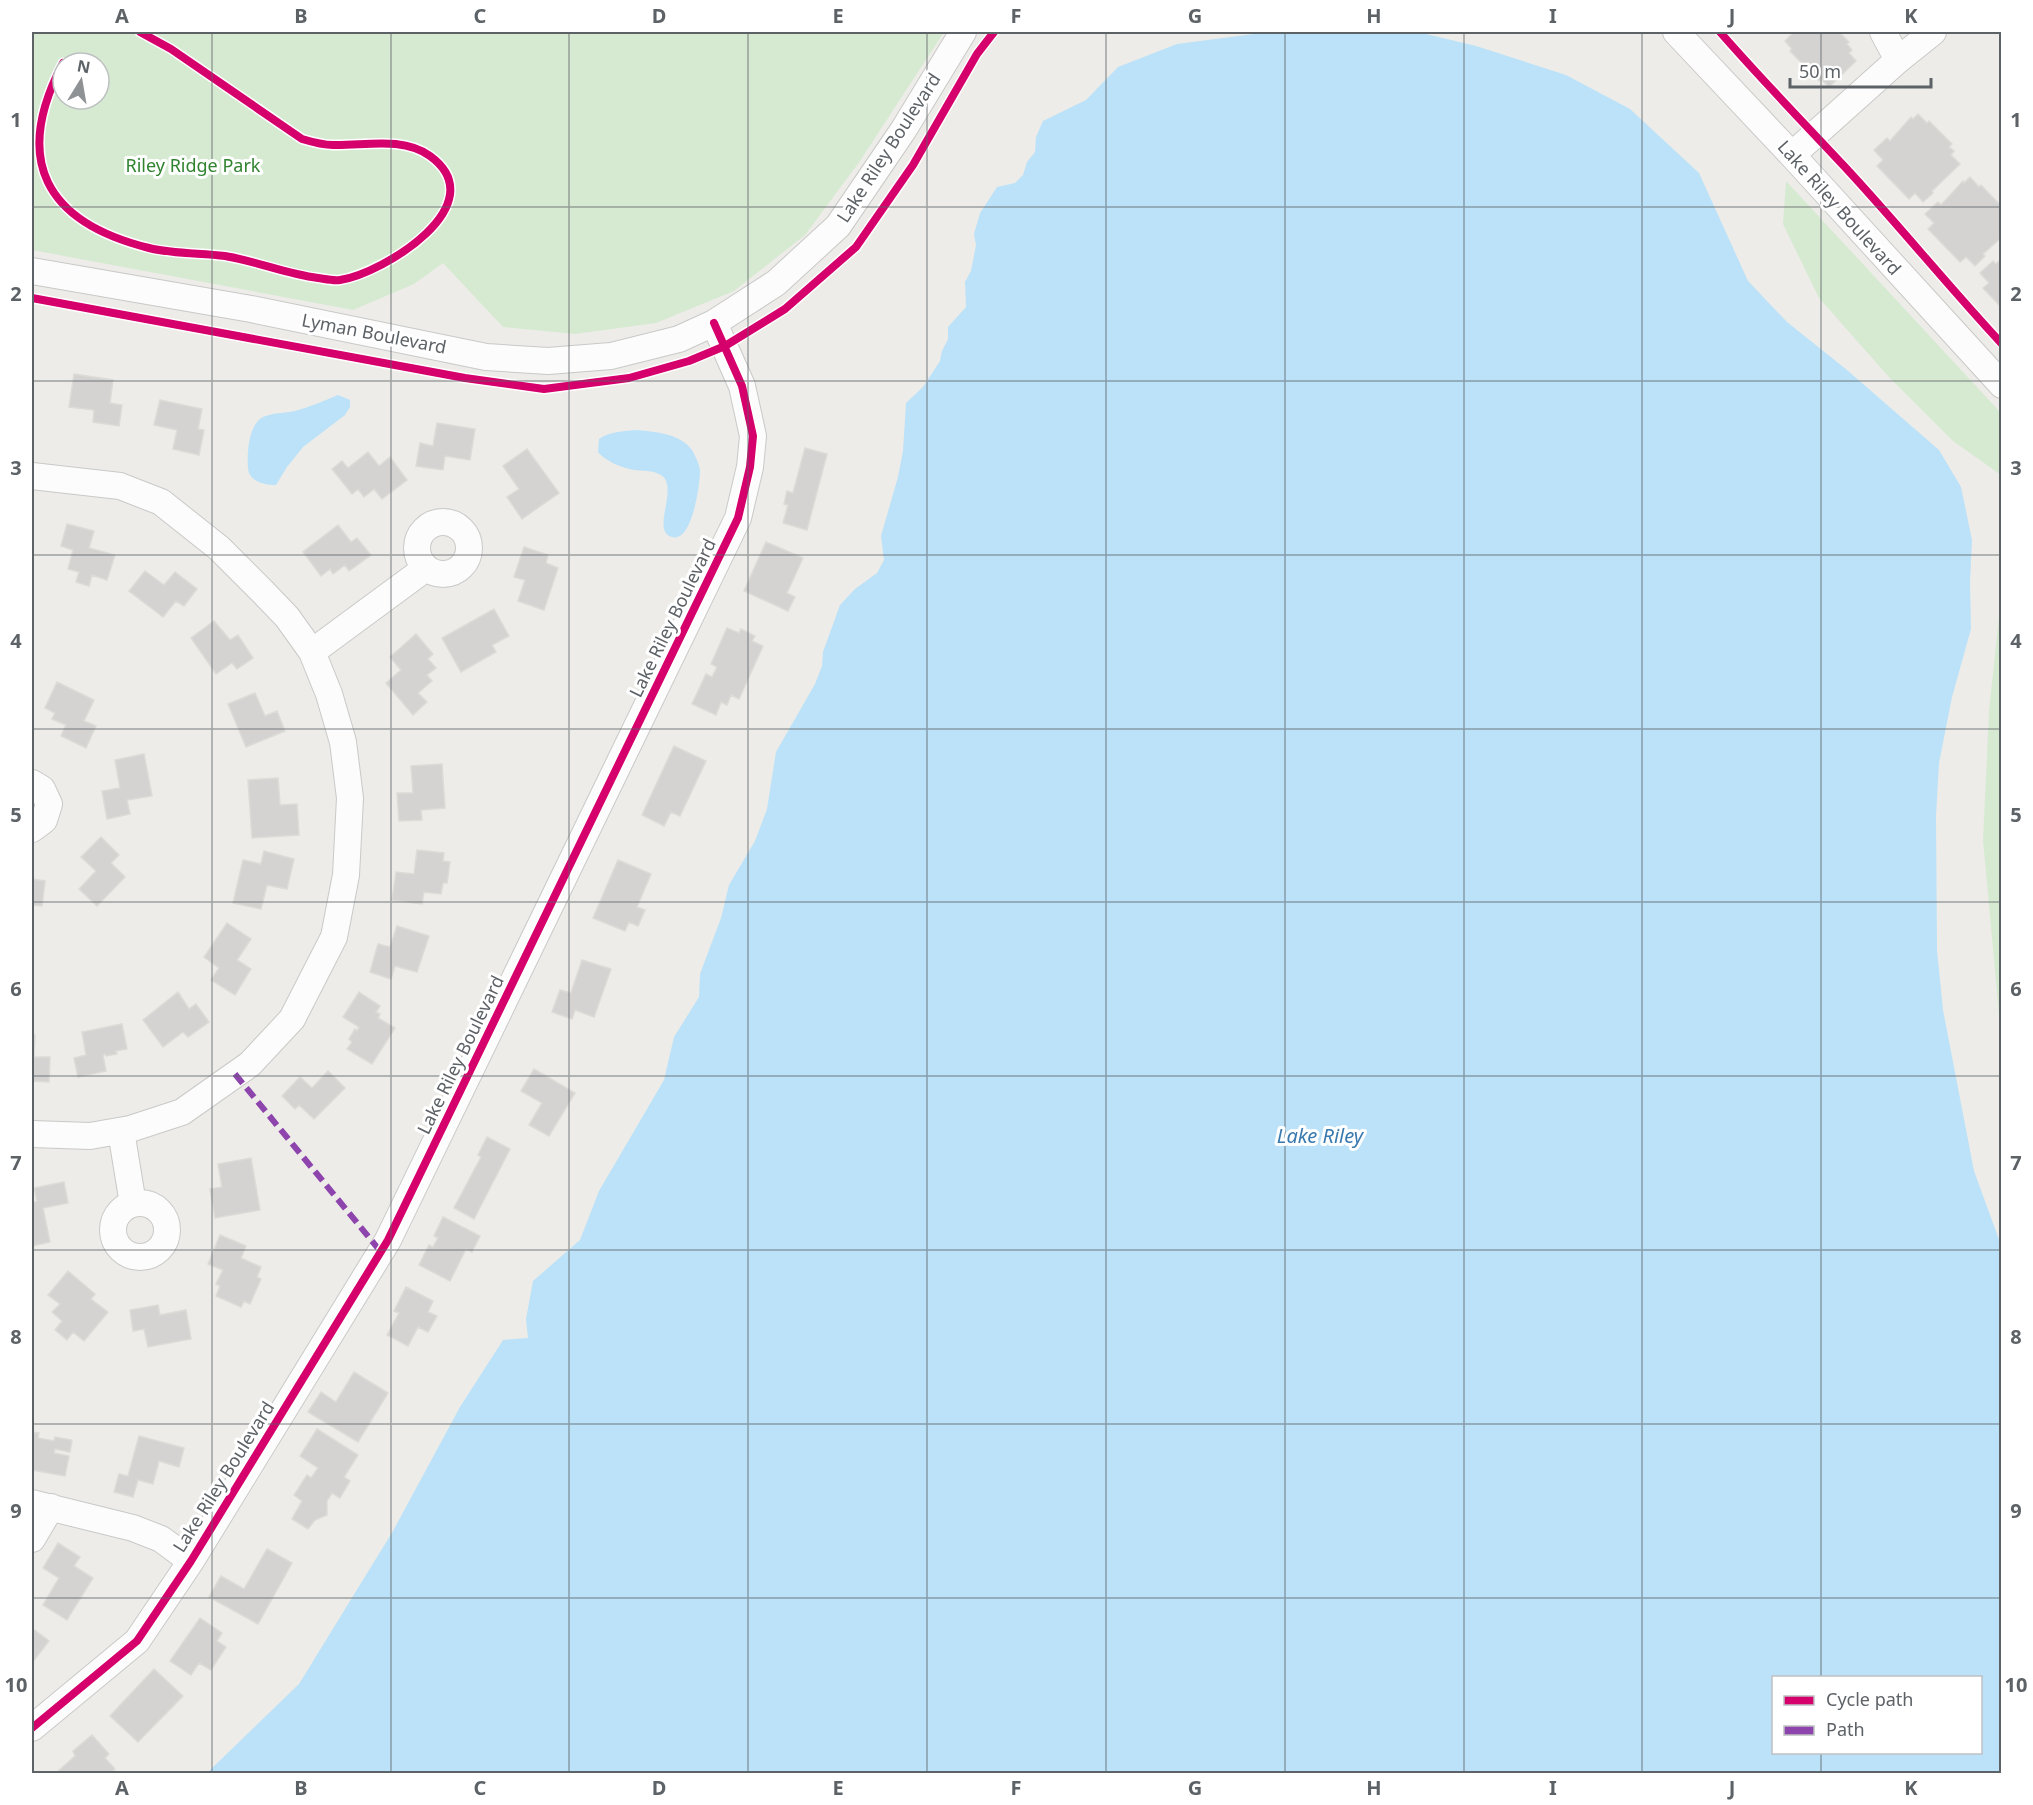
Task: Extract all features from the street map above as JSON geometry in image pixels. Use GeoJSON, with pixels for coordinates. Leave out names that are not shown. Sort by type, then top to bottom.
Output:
{"type":"FeatureCollection","features":[{"type":"Feature","properties":{"kind":"street","name":"Lake Riley Boulevard"},"geometry":{"type":"LineString","coordinates":[[32,1728],[137,1641],[191,1561],[388,1240],[738,518],[750,466],[753,436],[742,386],[714,323],[776,283],[838,226],[904,129],[963,32]]}},
{"type":"Feature","properties":{"kind":"street","name":"Lake Riley Boulevard"},"geometry":{"type":"LineString","coordinates":[[1676,32],[1792,155],[2001,385]]}},
{"type":"Feature","properties":{"kind":"street"},"geometry":{"type":"LineString","coordinates":[[1883,32],[1898,60]]}},
{"type":"Feature","properties":{"kind":"street"},"geometry":{"type":"LineString","coordinates":[[1792,155],[1898,60],[1933,32]]}},
{"type":"Feature","properties":{"kind":"street","name":"Lyman Boulevard"},"geometry":{"type":"LineString","coordinates":[[32,272],[251,309],[486,357],[548,361],[610,356],[679,339],[714,323]]}},
{"type":"Feature","properties":{"kind":"street"},"geometry":{"type":"LineString","coordinates":[[32,476],[120,486],[161,502],[226,555],[286,617],[312,652],[329,694],[343,742],[350,798],[346,875],[334,937],[292,1019],[250,1064],[182,1112],[121,1131],[90,1136],[32,1134]]}},
{"type":"Feature","properties":{"kind":"street"},"geometry":{"type":"LineString","coordinates":[[312,652],[426,568]]}},
{"type":"Feature","properties":{"kind":"street"},"geometry":{"type":"LineString","coordinates":[[32,783],[42,789],[49,804],[44,820],[32,829]]}},
{"type":"Feature","properties":{"kind":"street"},"geometry":{"type":"LineString","coordinates":[[121,1131],[133,1204]]}},
{"type":"Feature","properties":{"kind":"street"},"geometry":{"type":"LineString","coordinates":[[32,1539],[41,1505],[133,1528],[161,1539],[191,1561]]}},
{"type":"Feature","properties":{"kind":"green space","name":"Riley Ridge Park"},"geometry":{"type":"Polygon","coordinates":[[[32,32],[944,32],[860,161],[805,235],[734,291],[656,323],[575,334],[503,327],[443,263],[414,284],[353,310],[32,250],[32,32]]]}},
{"type":"Feature","properties":{"kind":"green space"},"geometry":{"type":"Polygon","coordinates":[[[1786,181],[2001,413],[2001,475],[1953,441],[1889,377],[1819,298],[1783,224],[1786,181]]]}},
{"type":"Feature","properties":{"kind":"green space"},"geometry":{"type":"Polygon","coordinates":[[[2001,598],[2001,1036],[1983,840],[1989,711],[2001,598]]]}},
{"type":"Feature","properties":{"kind":"water","name":"Lake Riley"},"geometry":{"type":"Polygon","coordinates":[[[1269,32],[1413,32],[1476,46],[1566,75],[1630,109],[1699,173],[1748,281],[1787,322],[1847,370],[1939,450],[1961,487],[1972,540],[1971,629],[1952,697],[1939,763],[1936,816],[1937,950],[1943,1010],[1974,1171],[2001,1245],[2001,1773],[207,1773],[299,1684],[393,1531],[460,1407],[503,1340],[528,1338],[526,1319],[533,1281],[580,1240],[599,1191],[664,1080],[674,1037],[699,997],[700,974],[721,918],[729,885],[755,841],[767,809],[776,752],[815,684],[822,666],[823,652],[840,605],[855,589],[877,573],[884,560],[881,536],[903,451],[906,403],[923,387],[940,361],[948,339],[948,327],[966,307],[965,282],[971,271],[976,245],[974,234],[980,213],[997,187],[1015,183],[1023,175],[1027,162],[1035,152],[1036,137],[1043,121],[1086,100],[1118,67],[1177,44],[1269,32]]]}},
{"type":"Feature","properties":{"kind":"water"},"geometry":{"type":"Polygon","coordinates":[[[338,395],[350,400],[350,407],[345,415],[303,447],[276,485],[263,483],[251,477],[248,468],[248,448],[251,433],[258,421],[263,417],[295,411],[338,395]]]}},
{"type":"Feature","properties":{"kind":"water"},"geometry":{"type":"Polygon","coordinates":[[[638,430],[668,435],[681,440],[692,450],[697,460],[700,471],[694,512],[685,531],[679,536],[672,537],[666,533],[664,518],[668,489],[661,475],[619,466],[598,452],[599,439],[604,436],[638,430]]]}},
{"type":"Feature","properties":{"kind":"building"},"geometry":{"type":"Polygon","coordinates":[[[1794,32],[1839,32],[1849,42],[1847,44],[1852,50],[1849,53],[1856,61],[1829,87],[1821,79],[1819,81],[1790,51],[1792,49],[1785,41],[1794,32]]]}},
{"type":"Feature","properties":{"kind":"building"},"geometry":{"type":"Polygon","coordinates":[[[1918,114],[1927,123],[1929,121],[1952,144],[1949,147],[1954,151],[1951,155],[1960,164],[1923,202],[1915,193],[1909,199],[1877,166],[1883,160],[1874,150],[1887,138],[1890,141],[1911,117],[1913,119],[1918,114]]]}},
{"type":"Feature","properties":{"kind":"building"},"geometry":{"type":"Polygon","coordinates":[[[1970,177],[2002,207],[2002,237],[1983,254],[1985,256],[1975,266],[1966,257],[1960,262],[1928,229],[1934,223],[1925,214],[1938,202],[1941,205],[1963,181],[1964,183],[1970,177]]]}},
{"type":"Feature","properties":{"kind":"building"},"geometry":{"type":"Polygon","coordinates":[[[2002,258],[2002,308],[1983,288],[1989,283],[1980,273],[1993,261],[1996,264],[2002,258]]]}},
{"type":"Feature","properties":{"kind":"building"},"geometry":{"type":"Polygon","coordinates":[[[74,374],[113,380],[110,403],[122,405],[119,426],[93,422],[94,410],[69,407],[74,374]]]}},
{"type":"Feature","properties":{"kind":"building"},"geometry":{"type":"Polygon","coordinates":[[[160,400],[202,409],[198,429],[204,430],[199,455],[173,449],[177,430],[154,425],[160,400]]]}},
{"type":"Feature","properties":{"kind":"building"},"geometry":{"type":"Polygon","coordinates":[[[437,423],[475,429],[470,460],[445,456],[443,470],[416,466],[420,443],[433,446],[437,423]]]}},
{"type":"Feature","properties":{"kind":"building"},"geometry":{"type":"Polygon","coordinates":[[[805,448],[827,454],[807,530],[783,523],[788,505],[784,504],[787,491],[793,493],[805,448]]]}},
{"type":"Feature","properties":{"kind":"building"},"geometry":{"type":"Polygon","coordinates":[[[527,449],[559,493],[522,519],[507,497],[519,489],[503,466],[527,449]]]}},
{"type":"Feature","properties":{"kind":"building"},"geometry":{"type":"Polygon","coordinates":[[[368,452],[379,466],[390,457],[407,480],[382,499],[374,489],[364,497],[358,489],[352,494],[332,469],[342,461],[348,468],[368,452]]]}},
{"type":"Feature","properties":{"kind":"building"},"geometry":{"type":"Polygon","coordinates":[[[67,524],[94,531],[89,548],[115,555],[107,580],[92,575],[89,586],[76,582],[79,572],[68,569],[73,550],[61,546],[67,524]]]}},
{"type":"Feature","properties":{"kind":"building"},"geometry":{"type":"Polygon","coordinates":[[[338,525],[351,542],[357,538],[371,555],[349,571],[345,565],[333,574],[330,569],[321,576],[303,552],[338,525]]]}},
{"type":"Feature","properties":{"kind":"building"},"geometry":{"type":"Polygon","coordinates":[[[766,542],[803,558],[787,593],[795,597],[788,611],[744,591],[766,542]]]}},
{"type":"Feature","properties":{"kind":"building"},"geometry":{"type":"Polygon","coordinates":[[[524,547],[548,555],[546,563],[558,568],[544,610],[518,601],[525,580],[514,577],[524,547]]]}},
{"type":"Feature","properties":{"kind":"building"},"geometry":{"type":"Polygon","coordinates":[[[145,571],[164,585],[175,572],[197,589],[184,606],[176,601],[163,617],[129,591],[145,571]]]}},
{"type":"Feature","properties":{"kind":"building"},"geometry":{"type":"Polygon","coordinates":[[[494,609],[509,636],[492,645],[496,652],[461,672],[442,638],[494,609]]]}},
{"type":"Feature","properties":{"kind":"building"},"geometry":{"type":"Polygon","coordinates":[[[214,621],[230,640],[238,635],[253,658],[237,669],[232,663],[216,674],[191,638],[214,621]]]}},
{"type":"Feature","properties":{"kind":"building"},"geometry":{"type":"Polygon","coordinates":[[[727,628],[739,633],[741,629],[755,636],[752,641],[763,646],[739,699],[731,695],[727,705],[721,702],[716,715],[692,704],[706,674],[712,677],[717,667],[711,664],[727,628]]]}},
{"type":"Feature","properties":{"kind":"building"},"geometry":{"type":"Polygon","coordinates":[[[416,634],[433,654],[428,659],[436,668],[427,675],[432,681],[418,693],[427,702],[413,715],[386,683],[401,670],[390,657],[416,634]]]}},
{"type":"Feature","properties":{"kind":"building"},"geometry":{"type":"Polygon","coordinates":[[[57,682],[94,700],[84,721],[96,726],[86,748],[61,736],[66,725],[52,719],[55,713],[45,708],[57,682]]]}},
{"type":"Feature","properties":{"kind":"building"},"geometry":{"type":"Polygon","coordinates":[[[255,693],[265,716],[277,711],[285,731],[246,747],[228,704],[255,693]]]}},
{"type":"Feature","properties":{"kind":"building"},"geometry":{"type":"Polygon","coordinates":[[[674,746],[706,761],[680,816],[671,812],[664,826],[642,815],[674,746]]]}},
{"type":"Feature","properties":{"kind":"building"},"geometry":{"type":"Polygon","coordinates":[[[144,754],[152,796],[127,800],[130,814],[107,819],[102,791],[120,788],[115,760],[144,754]]]}},
{"type":"Feature","properties":{"kind":"building"},"geometry":{"type":"Polygon","coordinates":[[[442,764],[445,808],[421,810],[422,820],[399,821],[397,793],[413,793],[411,766],[442,764]]]}},
{"type":"Feature","properties":{"kind":"building"},"geometry":{"type":"Polygon","coordinates":[[[278,778],[280,805],[297,804],[299,835],[252,838],[248,780],[278,778]]]}},
{"type":"Feature","properties":{"kind":"building"},"geometry":{"type":"Polygon","coordinates":[[[101,837],[119,855],[111,863],[125,877],[97,906],[79,889],[96,871],[81,857],[101,837]]]}},
{"type":"Feature","properties":{"kind":"building"},"geometry":{"type":"Polygon","coordinates":[[[417,850],[444,853],[443,861],[450,862],[447,883],[443,883],[441,894],[424,892],[422,904],[392,900],[396,872],[414,874],[417,850]]]}},
{"type":"Feature","properties":{"kind":"building"},"geometry":{"type":"Polygon","coordinates":[[[264,851],[294,859],[287,889],[267,885],[261,909],[233,903],[243,860],[261,864],[264,851]]]}},
{"type":"Feature","properties":{"kind":"building"},"geometry":{"type":"Polygon","coordinates":[[[618,860],[651,874],[637,907],[645,910],[638,926],[629,922],[625,931],[593,918],[618,860]]]}},
{"type":"Feature","properties":{"kind":"building"},"geometry":{"type":"Polygon","coordinates":[[[32,879],[45,881],[42,906],[32,905],[32,879]]]}},
{"type":"Feature","properties":{"kind":"building"},"geometry":{"type":"Polygon","coordinates":[[[227,923],[251,939],[237,960],[251,969],[235,995],[211,980],[219,968],[204,957],[227,923]]]}},
{"type":"Feature","properties":{"kind":"building"},"geometry":{"type":"Polygon","coordinates":[[[397,926],[429,936],[417,972],[395,966],[391,979],[370,972],[378,944],[390,947],[397,926]]]}},
{"type":"Feature","properties":{"kind":"building"},"geometry":{"type":"Polygon","coordinates":[[[582,960],[611,969],[594,1017],[575,1010],[572,1019],[552,1012],[560,990],[571,993],[582,960]]]}},
{"type":"Feature","properties":{"kind":"building"},"geometry":{"type":"Polygon","coordinates":[[[178,992],[189,1009],[196,1004],[209,1022],[188,1037],[183,1032],[163,1047],[143,1020],[178,992]]]}},
{"type":"Feature","properties":{"kind":"building"},"geometry":{"type":"Polygon","coordinates":[[[359,992],[380,1006],[376,1012],[380,1014],[378,1018],[395,1028],[372,1064],[347,1049],[352,1042],[349,1039],[359,1027],[343,1017],[359,992]]]}},
{"type":"Feature","properties":{"kind":"building"},"geometry":{"type":"Polygon","coordinates":[[[122,1024],[127,1049],[116,1051],[117,1054],[103,1055],[106,1071],[78,1077],[74,1058],[86,1055],[82,1032],[122,1024]]]}},
{"type":"Feature","properties":{"kind":"building"},"geometry":{"type":"Polygon","coordinates":[[[32,1035],[35,1035],[34,1057],[50,1057],[49,1082],[32,1081],[32,1035]]]}},
{"type":"Feature","properties":{"kind":"building"},"geometry":{"type":"Polygon","coordinates":[[[534,1069],[575,1093],[549,1136],[529,1125],[542,1103],[521,1091],[534,1069]]]}},
{"type":"Feature","properties":{"kind":"building"},"geometry":{"type":"Polygon","coordinates":[[[328,1071],[345,1088],[314,1119],[299,1105],[295,1109],[282,1096],[300,1077],[312,1088],[328,1071]]]}},
{"type":"Feature","properties":{"kind":"building"},"geometry":{"type":"Polygon","coordinates":[[[487,1137],[510,1149],[474,1219],[454,1208],[481,1157],[478,1155],[487,1137]]]}},
{"type":"Feature","properties":{"kind":"building"},"geometry":{"type":"Polygon","coordinates":[[[251,1158],[260,1210],[215,1218],[210,1189],[222,1187],[218,1164],[251,1158]]]}},
{"type":"Feature","properties":{"kind":"building"},"geometry":{"type":"Polygon","coordinates":[[[64,1182],[68,1203],[43,1208],[50,1242],[32,1246],[32,1203],[37,1201],[34,1188],[64,1182]]]}},
{"type":"Feature","properties":{"kind":"building"},"geometry":{"type":"Polygon","coordinates":[[[443,1217],[480,1236],[472,1252],[466,1249],[450,1281],[419,1265],[429,1245],[433,1247],[438,1238],[434,1236],[443,1217]]]}},
{"type":"Feature","properties":{"kind":"building"},"geometry":{"type":"Polygon","coordinates":[[[220,1235],[246,1246],[241,1258],[261,1267],[257,1277],[261,1279],[250,1304],[244,1301],[241,1307],[216,1296],[220,1286],[216,1284],[223,1270],[208,1264],[220,1235]]]}},
{"type":"Feature","properties":{"kind":"building"},"geometry":{"type":"Polygon","coordinates":[[[68,1271],[95,1294],[91,1299],[108,1312],[84,1341],[73,1332],[67,1340],[55,1330],[62,1321],[52,1312],[60,1304],[48,1295],[68,1271]]]}},
{"type":"Feature","properties":{"kind":"building"},"geometry":{"type":"Polygon","coordinates":[[[406,1287],[433,1301],[428,1312],[437,1316],[428,1332],[418,1327],[408,1346],[387,1335],[399,1313],[394,1311],[406,1287]]]}},
{"type":"Feature","properties":{"kind":"building"},"geometry":{"type":"Polygon","coordinates":[[[158,1305],[160,1315],[186,1310],[191,1339],[148,1347],[144,1329],[133,1331],[130,1310],[158,1305]]]}},
{"type":"Feature","properties":{"kind":"building"},"geometry":{"type":"Polygon","coordinates":[[[354,1372],[388,1393],[358,1442],[308,1412],[321,1392],[336,1402],[354,1372]]]}},
{"type":"Feature","properties":{"kind":"building"},"geometry":{"type":"Polygon","coordinates":[[[317,1429],[358,1455],[344,1477],[350,1481],[340,1498],[332,1493],[327,1501],[327,1515],[315,1520],[308,1529],[292,1519],[302,1501],[294,1495],[307,1475],[311,1478],[318,1468],[300,1456],[317,1429]]]}},
{"type":"Feature","properties":{"kind":"building"},"geometry":{"type":"Polygon","coordinates":[[[32,1432],[39,1433],[38,1438],[54,1441],[55,1437],[72,1440],[70,1452],[55,1449],[54,1453],[69,1456],[65,1476],[32,1470],[32,1432]]]}},
{"type":"Feature","properties":{"kind":"building"},"geometry":{"type":"Polygon","coordinates":[[[139,1436],[184,1448],[179,1467],[159,1461],[153,1484],[138,1480],[133,1497],[114,1492],[119,1474],[128,1476],[139,1436]]]}},
{"type":"Feature","properties":{"kind":"building"},"geometry":{"type":"Polygon","coordinates":[[[58,1543],[80,1557],[74,1566],[93,1578],[67,1620],[43,1605],[59,1578],[43,1568],[58,1543]]]}},
{"type":"Feature","properties":{"kind":"building"},"geometry":{"type":"Polygon","coordinates":[[[267,1549],[292,1563],[258,1624],[209,1597],[221,1576],[244,1589],[267,1549]]]}},
{"type":"Feature","properties":{"kind":"building"},"geometry":{"type":"Polygon","coordinates":[[[200,1618],[222,1633],[217,1641],[226,1647],[211,1670],[199,1663],[191,1675],[170,1661],[200,1618]]]}},
{"type":"Feature","properties":{"kind":"building"},"geometry":{"type":"Polygon","coordinates":[[[32,1628],[49,1641],[32,1663],[32,1628]]]}},
{"type":"Feature","properties":{"kind":"building"},"geometry":{"type":"Polygon","coordinates":[[[154,1669],[183,1696],[138,1742],[110,1716],[154,1669]]]}},
{"type":"Feature","properties":{"kind":"building"},"geometry":{"type":"Polygon","coordinates":[[[92,1735],[109,1754],[105,1758],[115,1769],[110,1774],[55,1774],[75,1756],[73,1751],[92,1735]]]}},
{"type":"Feature","properties":{"kind":"marked path"},"geometry":{"type":"LineString","coordinates":[[235,1074],[381,1252]]}},
{"type":"Feature","properties":{"kind":"cycle path"},"geometry":{"type":"LineString","coordinates":[[51,91],[40,129],[40,157],[48,182],[63,204],[85,222],[113,237],[158,250],[225,256],[294,274],[337,280],[359,275],[405,250],[426,233],[442,214],[450,195],[447,175],[430,156],[419,150],[395,144],[329,145],[302,139],[171,49],[140,32]]}},
{"type":"Feature","properties":{"kind":"cycle path"},"geometry":{"type":"LineString","coordinates":[[32,298],[465,378],[544,389],[629,378],[689,361],[725,346],[785,309],[856,247],[913,165],[977,54],[994,32]]}},
{"type":"Feature","properties":{"kind":"cycle path"},"geometry":{"type":"LineString","coordinates":[[1720,32],[1864,188],[2002,344]]}},
{"type":"Feature","properties":{"kind":"cycle path"},"geometry":{"type":"LineString","coordinates":[[32,1728],[137,1641],[191,1561],[388,1240],[738,518],[750,467],[753,436],[742,386],[714,323]]}}]}
